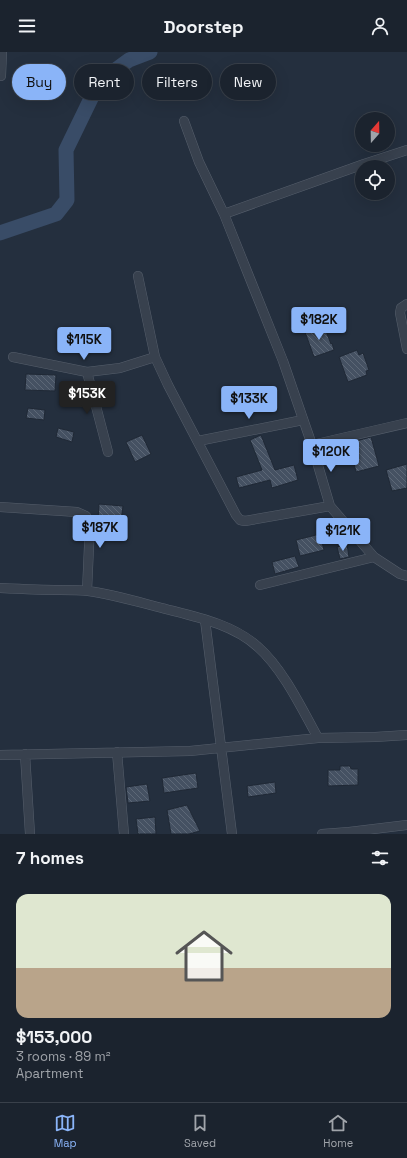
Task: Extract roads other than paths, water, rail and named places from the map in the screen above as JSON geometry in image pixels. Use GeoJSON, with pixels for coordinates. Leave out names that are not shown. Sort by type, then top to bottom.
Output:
{"type":"FeatureCollection","features":[{"type":"Feature","properties":{"kind":"street"},"geometry":{"type":"LineString","coordinates":[[1,76],[2,52]]}},
{"type":"Feature","properties":{"kind":"street"},"geometry":{"type":"LineString","coordinates":[[184,121],[199,162],[224,214],[283,361],[304,420],[330,506],[374,557],[400,574],[407,576]]}},
{"type":"Feature","properties":{"kind":"street"},"geometry":{"type":"LineString","coordinates":[[224,214],[407,150]]}},
{"type":"Feature","properties":{"kind":"street"},"geometry":{"type":"LineString","coordinates":[[138,276],[155,357],[168,385],[240,520],[245,521],[330,506]]}},
{"type":"Feature","properties":{"kind":"street"},"geometry":{"type":"LineString","coordinates":[[407,304],[401,308],[400,313],[407,349]]}},
{"type":"Feature","properties":{"kind":"street"},"geometry":{"type":"LineString","coordinates":[[14,357],[87,372],[120,368],[155,357]]}},
{"type":"Feature","properties":{"kind":"street"},"geometry":{"type":"LineString","coordinates":[[87,372],[108,452]]}},
{"type":"Feature","properties":{"kind":"street"},"geometry":{"type":"LineString","coordinates":[[198,441],[304,420]]}},
{"type":"Feature","properties":{"kind":"street"},"geometry":{"type":"LineString","coordinates":[[312,445],[407,422]]}},
{"type":"Feature","properties":{"kind":"street"},"geometry":{"type":"LineString","coordinates":[[0,507],[77,512],[86,516],[90,524],[87,590]]}},
{"type":"Feature","properties":{"kind":"street"},"geometry":{"type":"LineString","coordinates":[[260,585],[374,557]]}},
{"type":"Feature","properties":{"kind":"street"},"geometry":{"type":"LineString","coordinates":[[0,588],[87,590],[205,620],[239,633],[266,654],[291,690],[318,738]]}},
{"type":"Feature","properties":{"kind":"street"},"geometry":{"type":"LineString","coordinates":[[205,620],[232,834]]}},
{"type":"Feature","properties":{"kind":"street"},"geometry":{"type":"LineString","coordinates":[[0,754],[190,751],[318,738],[407,735]]}},
{"type":"Feature","properties":{"kind":"street"},"geometry":{"type":"LineString","coordinates":[[117,752],[124,834]]}},
{"type":"Feature","properties":{"kind":"street"},"geometry":{"type":"LineString","coordinates":[[25,754],[30,834]]}},
{"type":"Feature","properties":{"kind":"street"},"geometry":{"type":"LineString","coordinates":[[322,834],[407,825]]}},
{"type":"Feature","properties":{"kind":"waterway"},"geometry":{"type":"LineString","coordinates":[[0,233],[56,214],[67,200],[66,150],[99,82],[129,60],[150,52]]}}]}
